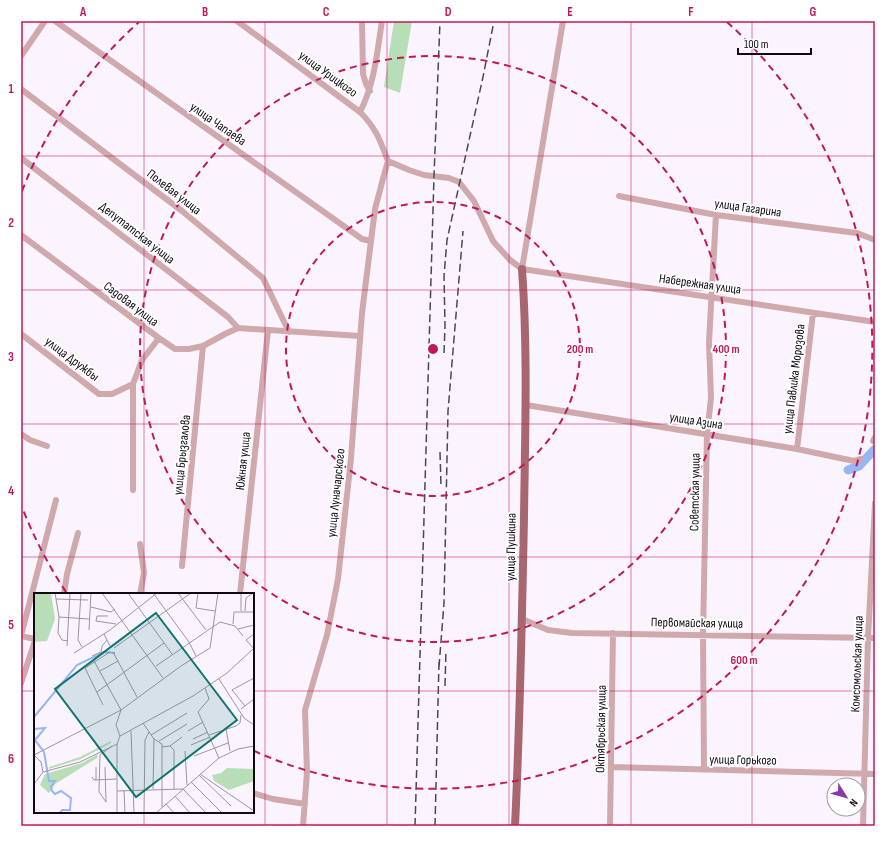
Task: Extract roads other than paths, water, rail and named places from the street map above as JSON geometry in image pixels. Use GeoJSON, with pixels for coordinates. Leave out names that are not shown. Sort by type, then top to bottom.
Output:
{"type":"FeatureCollection","features":[{"type":"Feature","properties":{"kind":"main road","name":"улица Пушкина"},"geometry":{"type":"LineString","coordinates":[[515,826],[522,619],[526,404],[525,312],[522,269]]}},
{"type":"Feature","properties":{"kind":"street"},"geometry":{"type":"LineString","coordinates":[[21,56],[45,21]]}},
{"type":"Feature","properties":{"kind":"street","name":"улица Чапаева"},"geometry":{"type":"LineString","coordinates":[[54,21],[362,239],[371,241]]}},
{"type":"Feature","properties":{"kind":"street","name":"улица Урицкого"},"geometry":{"type":"LineString","coordinates":[[237,21],[370,121],[377,132],[388,161]]}},
{"type":"Feature","properties":{"kind":"street"},"geometry":{"type":"LineString","coordinates":[[362,21],[363,74],[370,91]]}},
{"type":"Feature","properties":{"kind":"street"},"geometry":{"type":"LineString","coordinates":[[360,112],[370,91],[374,77],[382,21]]}},
{"type":"Feature","properties":{"kind":"street"},"geometry":{"type":"LineString","coordinates":[[388,161],[424,175],[449,178],[459,182],[474,202],[494,241],[510,260],[522,269],[563,21]]}},
{"type":"Feature","properties":{"kind":"street","name":"Полевая улица"},"geometry":{"type":"LineString","coordinates":[[21,89],[182,211],[263,278],[290,332]]}},
{"type":"Feature","properties":{"kind":"street","name":"Депутатская улица"},"geometry":{"type":"LineString","coordinates":[[21,158],[228,317],[238,328]]}},
{"type":"Feature","properties":{"kind":"street","name":"улица Луначарского"},"geometry":{"type":"LineString","coordinates":[[303,826],[307,772],[305,710],[327,635],[338,579],[351,458],[360,336],[371,241],[375,209],[388,161]]}},
{"type":"Feature","properties":{"kind":"street","name":"улица Гагарина"},"geometry":{"type":"LineString","coordinates":[[619,196],[716,215],[857,233],[875,240]]}},
{"type":"Feature","properties":{"kind":"street","name":"Советская улица"},"geometry":{"type":"LineString","coordinates":[[704,770],[702,634],[707,434],[711,398],[709,342],[710,297],[716,215]]}},
{"type":"Feature","properties":{"kind":"street","name":"Садовая улица"},"geometry":{"type":"LineString","coordinates":[[21,234],[159,338],[175,348],[189,349],[203,346],[238,328]]}},
{"type":"Feature","properties":{"kind":"street","name":"Набережная улица"},"geometry":{"type":"LineString","coordinates":[[522,269],[875,322]]}},
{"type":"Feature","properties":{"kind":"street","name":"улица Павлика Морозова"},"geometry":{"type":"LineString","coordinates":[[797,449],[813,313]]}},
{"type":"Feature","properties":{"kind":"street"},"geometry":{"type":"LineString","coordinates":[[238,328],[360,336]]}},
{"type":"Feature","properties":{"kind":"street","name":"Южная улица"},"geometry":{"type":"LineString","coordinates":[[240,593],[268,330]]}},
{"type":"Feature","properties":{"kind":"street","name":"улица Дружбы"},"geometry":{"type":"LineString","coordinates":[[21,334],[99,394],[112,394],[133,384]]}},
{"type":"Feature","properties":{"kind":"street"},"geometry":{"type":"LineString","coordinates":[[133,490],[133,384],[142,360],[159,338]]}},
{"type":"Feature","properties":{"kind":"street","name":"улица Брызгалова"},"geometry":{"type":"LineString","coordinates":[[182,566],[203,346]]}},
{"type":"Feature","properties":{"kind":"street","name":"улица Азина"},"geometry":{"type":"LineString","coordinates":[[526,404],[797,449],[854,461],[861,459]]}},
{"type":"Feature","properties":{"kind":"street"},"geometry":{"type":"LineString","coordinates":[[21,434],[30,440],[47,446]]}},
{"type":"Feature","properties":{"kind":"street"},"geometry":{"type":"LineString","coordinates":[[34,640],[21,636],[56,500]]}},
{"type":"Feature","properties":{"kind":"street","name":"Комсомольская улица"},"geometry":{"type":"LineString","coordinates":[[863,826],[864,774],[872,638],[875,503]]}},
{"type":"Feature","properties":{"kind":"street"},"geometry":{"type":"LineString","coordinates":[[64,593],[67,574],[78,533]]}},
{"type":"Feature","properties":{"kind":"street"},"geometry":{"type":"LineString","coordinates":[[140,544],[144,573],[140,593]]}},
{"type":"Feature","properties":{"kind":"street","name":"Первомайская улица"},"geometry":{"type":"LineString","coordinates":[[522,619],[548,630],[558,632],[872,638]]}},
{"type":"Feature","properties":{"kind":"street","name":"Октябрьская улица"},"geometry":{"type":"LineString","coordinates":[[610,826],[613,633]]}},
{"type":"Feature","properties":{"kind":"street"},"geometry":{"type":"LineString","coordinates":[[21,683],[34,643]]}},
{"type":"Feature","properties":{"kind":"street","name":"улица Горького"},"geometry":{"type":"LineString","coordinates":[[611,767],[875,774]]}},
{"type":"Feature","properties":{"kind":"street"},"geometry":{"type":"LineString","coordinates":[[254,793],[274,799],[305,804]]}},
{"type":"Feature","properties":{"kind":"waterway"},"geometry":{"type":"LineString","coordinates":[[848,470],[859,466],[875,449]]}},
{"type":"Feature","properties":{"kind":"railway"},"geometry":{"type":"LineString","coordinates":[[415,826],[440,21]]}},
{"type":"Feature","properties":{"kind":"railway"},"geometry":{"type":"LineString","coordinates":[[444,353],[444,276],[447,240],[494,21]]}},
{"type":"Feature","properties":{"kind":"railway"},"geometry":{"type":"LineString","coordinates":[[439,667],[444,603],[448,411],[463,231]]}},
{"type":"Feature","properties":{"kind":"railway"},"geometry":{"type":"LineString","coordinates":[[440,452],[441,486]]}},
{"type":"Feature","properties":{"kind":"railway"},"geometry":{"type":"LineString","coordinates":[[445,686],[446,650]]}},
{"type":"Feature","properties":{"kind":"railway"},"geometry":{"type":"LineString","coordinates":[[435,826],[439,662]]}}]}
